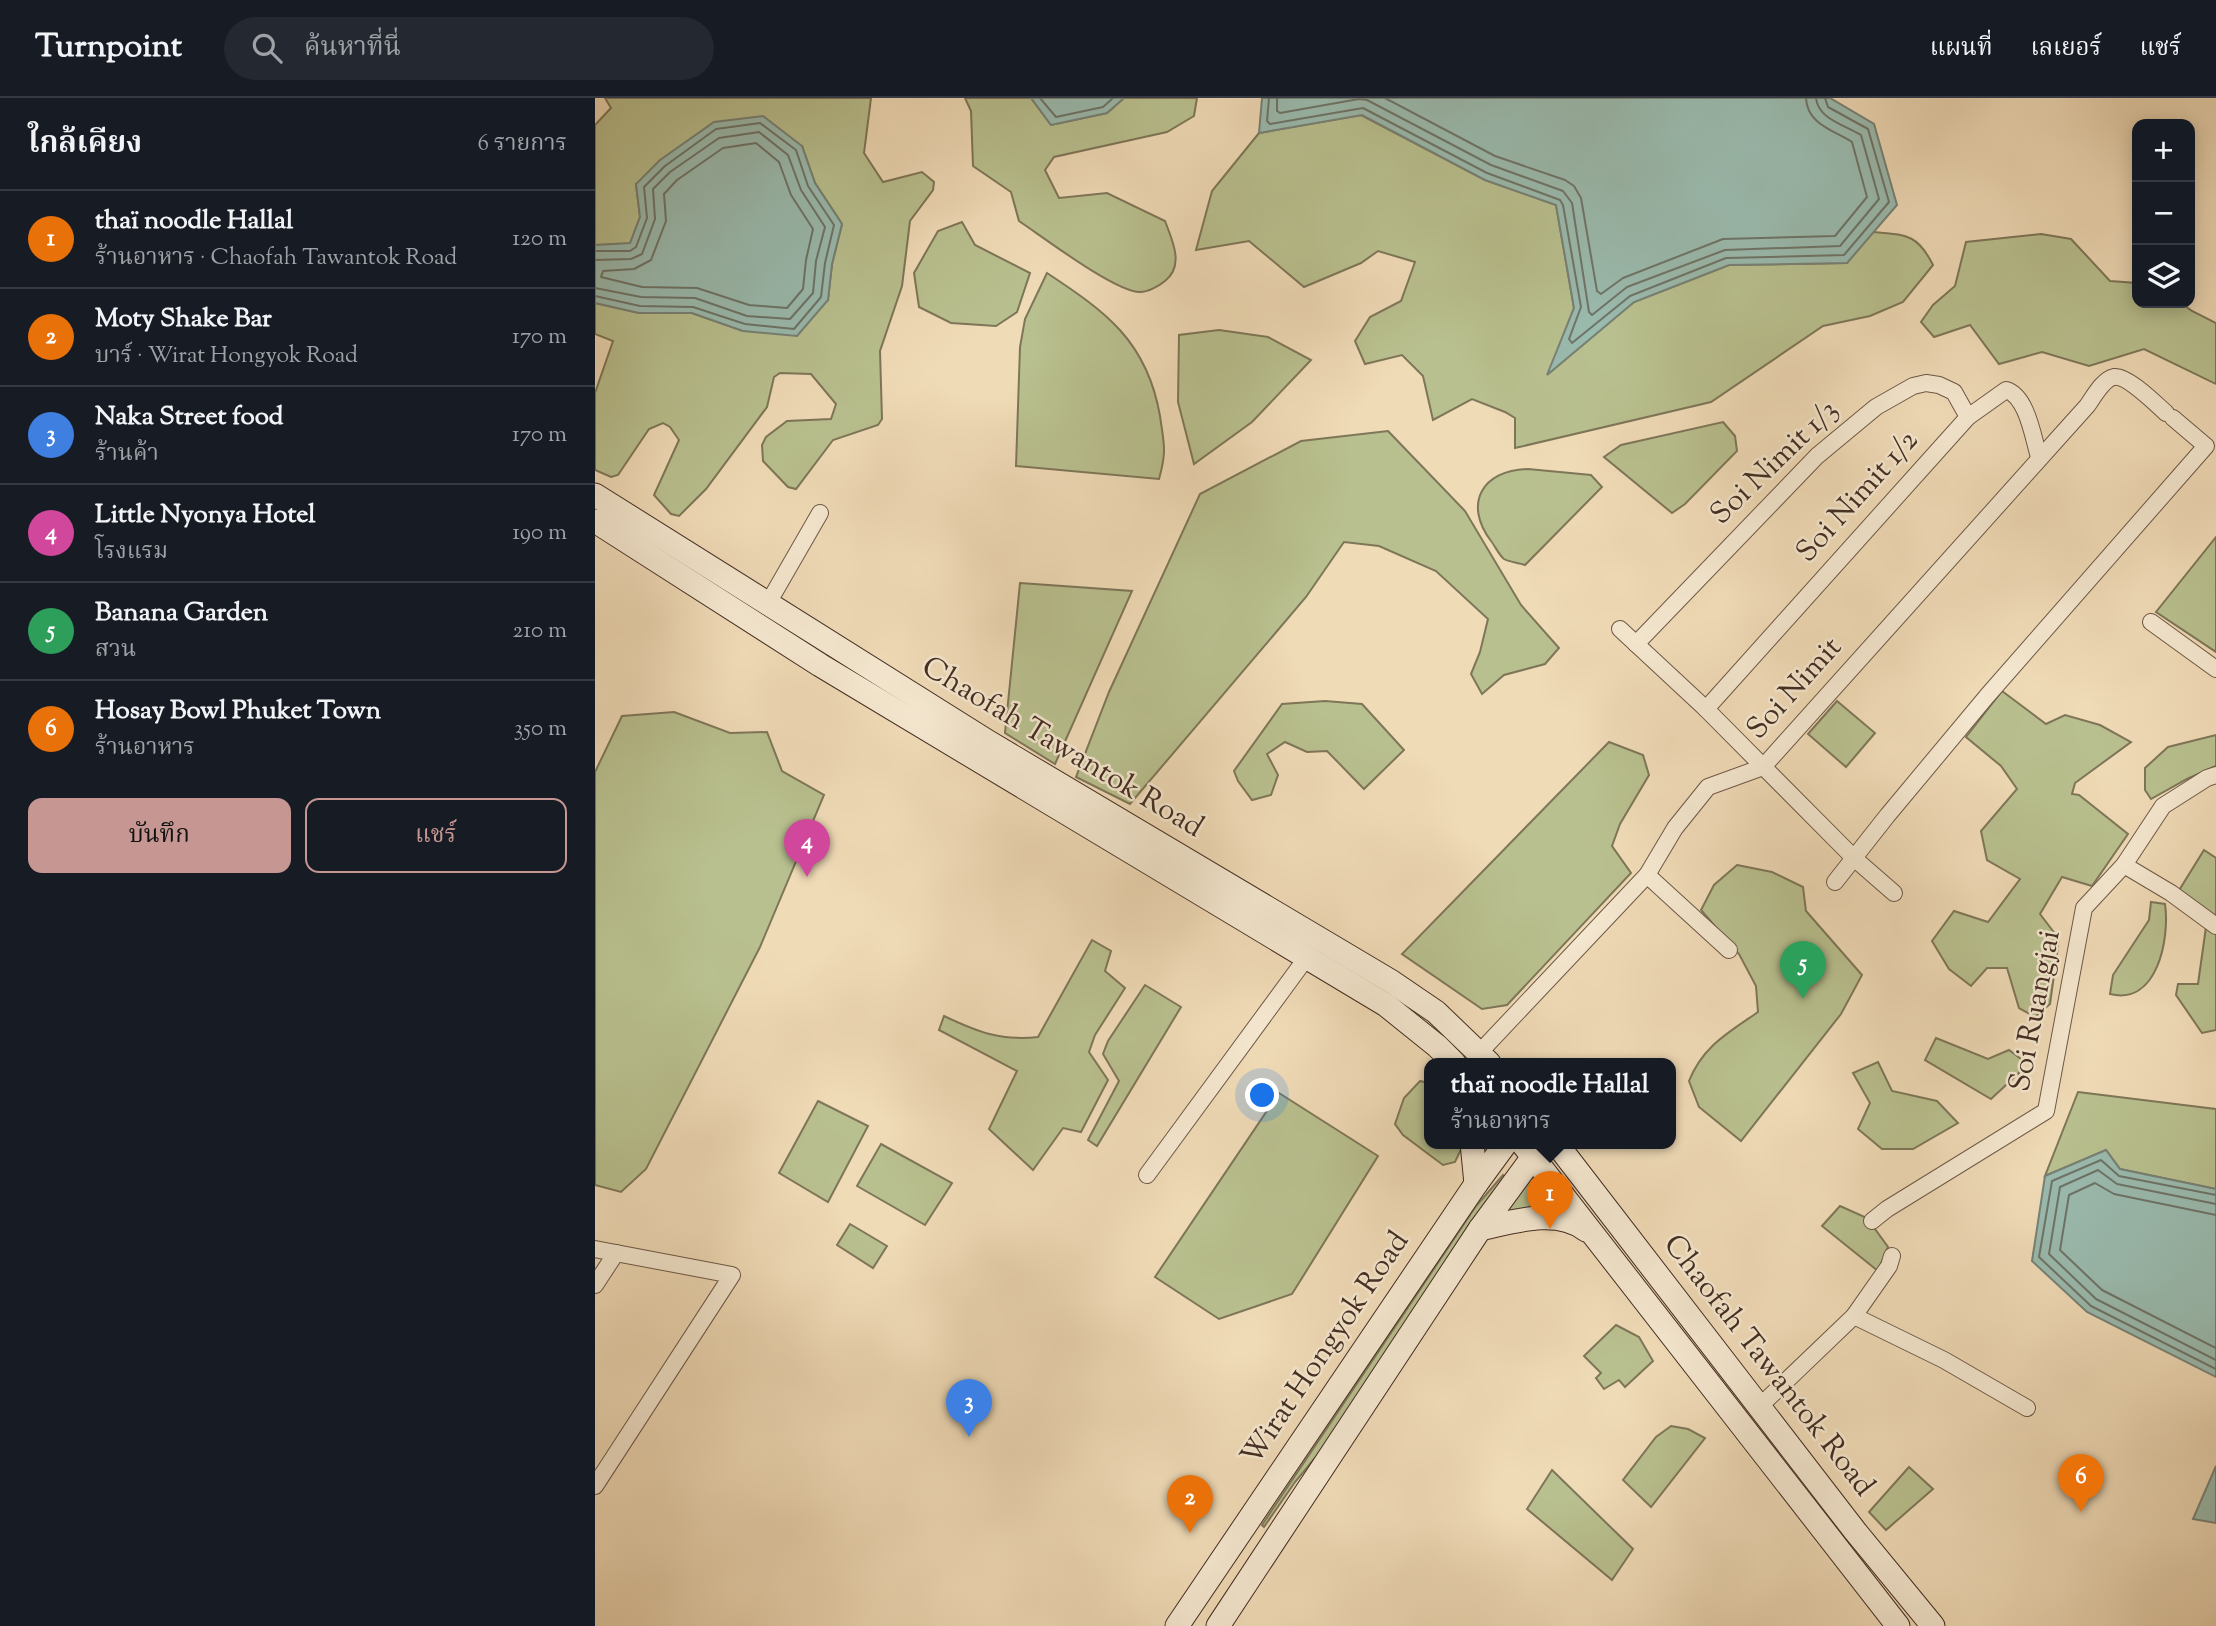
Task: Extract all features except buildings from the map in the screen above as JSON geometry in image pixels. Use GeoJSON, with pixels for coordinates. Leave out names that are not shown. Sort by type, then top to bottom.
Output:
{"type":"FeatureCollection","features":[{"type":"Feature","properties":{"kind":"main road","name":"Chaofah Tawantok Road"},"geometry":{"type":"LineString","coordinates":[[595,495],[989,743],[1392,982],[1436,1012],[1484,1057]]}},
{"type":"Feature","properties":{"kind":"main road","name":"Chaofah Tawantok Road"},"geometry":{"type":"LineString","coordinates":[[595,521],[820,665],[1386,1005],[1449,1058]]}},
{"type":"Feature","properties":{"kind":"main road"},"geometry":{"type":"LineString","coordinates":[[1473,1149],[1476,1184]]}},
{"type":"Feature","properties":{"kind":"main road","name":"Wirat Hongyok Road"},"geometry":{"type":"LineString","coordinates":[[1177,1626],[1502,1149]]}},
{"type":"Feature","properties":{"kind":"main road","name":"Wirat Hongyok Road"},"geometry":{"type":"LineString","coordinates":[[1217,1626],[1532,1149]]}},
{"type":"Feature","properties":{"kind":"main road","name":"Chaofah Tawantok Road"},"geometry":{"type":"LineString","coordinates":[[1534,1149],[1562,1197],[1599,1240],[1898,1626]]}},
{"type":"Feature","properties":{"kind":"main road","name":"Chaofah Tawantok Road"},"geometry":{"type":"LineString","coordinates":[[1561,1149],[1759,1408],[1933,1626]]}},
{"type":"Feature","properties":{"kind":"main road"},"geometry":{"type":"LineString","coordinates":[[1480,1229],[1517,1221],[1557,1217],[1580,1225],[1599,1240]]}},
{"type":"Feature","properties":{"kind":"main road"},"geometry":{"type":"LineString","coordinates":[[1232,1542],[1261,1560]]}},
{"type":"Feature","properties":{"kind":"street","name":"Soi Nimit"},"geometry":{"type":"LineString","coordinates":[[1484,1057],[1647,875],[1675,828],[1708,787],[1763,767],[2106,382],[2114,377],[2133,384],[2206,446],[1987,696],[1887,816],[1855,859]]}},
{"type":"Feature","properties":{"kind":"street","name":"Soi Nimit 1/3"},"geometry":{"type":"LineString","coordinates":[[1636,644],[1817,456],[1877,407],[1913,386],[1926,383],[1954,392],[1968,417]]}},
{"type":"Feature","properties":{"kind":"street","name":"Soi Nimit 1/2"},"geometry":{"type":"LineString","coordinates":[[1706,709],[1968,417],[2005,390],[2014,392],[2021,400],[2039,457]]}},
{"type":"Feature","properties":{"kind":"street"},"geometry":{"type":"LineString","coordinates":[[767,605],[820,513]]}},
{"type":"Feature","properties":{"kind":"street"},"geometry":{"type":"LineString","coordinates":[[2151,622],[2216,669]]}},
{"type":"Feature","properties":{"kind":"street"},"geometry":{"type":"LineString","coordinates":[[1620,629],[1706,709],[1855,859],[1894,893]]}},
{"type":"Feature","properties":{"kind":"street","name":"Soi Ruangjai"},"geometry":{"type":"LineString","coordinates":[[1873,1221],[1887,1209],[2046,1111],[2084,908],[2124,865],[2164,806],[2216,775]]}},
{"type":"Feature","properties":{"kind":"street"},"geometry":{"type":"LineString","coordinates":[[1835,882],[1855,859]]}},
{"type":"Feature","properties":{"kind":"street"},"geometry":{"type":"LineString","coordinates":[[2124,865],[2171,893],[2216,926]]}},
{"type":"Feature","properties":{"kind":"street"},"geometry":{"type":"LineString","coordinates":[[1647,875],[1729,950]]}},
{"type":"Feature","properties":{"kind":"street"},"geometry":{"type":"LineString","coordinates":[[1147,1175],[1307,957]]}},
{"type":"Feature","properties":{"kind":"street"},"geometry":{"type":"LineString","coordinates":[[595,1250],[732,1275],[595,1486]]}},
{"type":"Feature","properties":{"kind":"street"},"geometry":{"type":"LineString","coordinates":[[595,1285],[616,1253]]}},
{"type":"Feature","properties":{"kind":"street"},"geometry":{"type":"LineString","coordinates":[[1759,1408],[1853,1315],[1889,1266],[1892,1256]]}},
{"type":"Feature","properties":{"kind":"street"},"geometry":{"type":"LineString","coordinates":[[1853,1315],[1944,1360],[2027,1408]]}},
{"type":"Feature","properties":{"kind":"green space"},"geometry":{"type":"Polygon","coordinates":[[[605,98],[871,98],[864,153],[883,182],[922,172],[934,182],[933,190],[910,221],[902,286],[880,351],[882,419],[878,425],[833,440],[796,489],[788,487],[763,461],[762,445],[766,437],[787,421],[831,419],[836,404],[811,374],[780,373],[774,377],[767,407],[706,489],[679,516],[671,514],[654,495],[679,440],[670,427],[663,423],[649,429],[618,475],[611,477],[595,470],[595,393],[613,341],[595,334],[595,303],[639,313],[692,313],[743,331],[828,300],[832,264],[842,224],[815,183],[802,146],[636,184],[640,217],[630,244],[595,245],[595,125],[611,108],[605,98]]]}},
{"type":"Feature","properties":{"kind":"green space"},"geometry":{"type":"Polygon","coordinates":[[[965,98],[1031,98],[1051,125],[1107,113],[1124,98],[1197,98],[1194,116],[1167,132],[1054,157],[1045,170],[1059,198],[1107,193],[1165,221],[1176,260],[1171,275],[1150,290],[1129,290],[1097,274],[1019,221],[1011,192],[973,166],[971,111],[965,98]]]}},
{"type":"Feature","properties":{"kind":"green space"},"geometry":{"type":"Polygon","coordinates":[[[1361,115],[1485,180],[1556,205],[1574,308],[1548,374],[1634,302],[1729,265],[1847,263],[1873,232],[1902,235],[1915,241],[1933,265],[1903,302],[1870,316],[1823,326],[1711,402],[1515,448],[1515,418],[1505,412],[1472,399],[1433,420],[1423,376],[1402,355],[1365,364],[1355,341],[1370,317],[1401,301],[1415,262],[1378,251],[1361,263],[1304,287],[1249,241],[1196,250],[1212,191],[1259,133],[1361,115]]]}},
{"type":"Feature","properties":{"kind":"green space"},"geometry":{"type":"Polygon","coordinates":[[[962,222],[975,245],[1030,273],[1017,312],[996,326],[951,323],[919,307],[914,273],[938,231],[962,222]]]}},
{"type":"Feature","properties":{"kind":"green space"},"geometry":{"type":"Polygon","coordinates":[[[2041,234],[2071,239],[2110,281],[2132,283],[2132,308],[2188,308],[2216,323],[2216,384],[2144,349],[2089,366],[2042,352],[1999,364],[1970,325],[1934,337],[1921,322],[1933,305],[1955,286],[1966,242],[2041,234]]]}},
{"type":"Feature","properties":{"kind":"green space"},"geometry":{"type":"Polygon","coordinates":[[[1047,273],[1088,301],[1121,331],[1145,368],[1154,390],[1164,441],[1159,479],[1016,466],[1020,347],[1025,319],[1047,273]]]}},
{"type":"Feature","properties":{"kind":"green space"},"geometry":{"type":"Polygon","coordinates":[[[1219,330],[1268,337],[1311,360],[1252,422],[1194,464],[1178,402],[1179,335],[1219,330]]]}},
{"type":"Feature","properties":{"kind":"green space"},"geometry":{"type":"Polygon","coordinates":[[[1723,422],[1735,436],[1737,451],[1685,504],[1672,513],[1604,457],[1621,445],[1723,422]]]}},
{"type":"Feature","properties":{"kind":"green space"},"geometry":{"type":"Polygon","coordinates":[[[1388,431],[1465,511],[1521,605],[1559,648],[1545,664],[1504,675],[1482,694],[1471,674],[1480,652],[1488,619],[1436,571],[1379,546],[1344,542],[1306,597],[1130,804],[1076,777],[1109,692],[1200,494],[1301,441],[1388,431]]]}},
{"type":"Feature","properties":{"kind":"green space"},"geometry":{"type":"Polygon","coordinates":[[[1528,469],[1591,475],[1602,487],[1525,565],[1506,560],[1500,555],[1483,527],[1478,502],[1489,482],[1499,475],[1528,469]]]}},
{"type":"Feature","properties":{"kind":"green space"},"geometry":{"type":"Polygon","coordinates":[[[2216,537],[2216,652],[2156,612],[2216,537]]]}},
{"type":"Feature","properties":{"kind":"green space"},"geometry":{"type":"Polygon","coordinates":[[[1020,583],[1132,591],[1055,764],[1005,733],[1020,583]]]}},
{"type":"Feature","properties":{"kind":"green space"},"geometry":{"type":"Polygon","coordinates":[[[2002,691],[2046,724],[2065,715],[2100,725],[2131,742],[2075,783],[2072,794],[2079,795],[2128,834],[2092,886],[2062,877],[2040,914],[2059,939],[2050,1004],[2035,1017],[2019,1008],[2007,968],[1987,968],[1971,986],[1949,969],[1932,941],[1954,911],[1988,922],[2020,879],[1987,860],[1981,831],[2017,789],[2001,766],[1966,737],[2002,691]]]}},
{"type":"Feature","properties":{"kind":"green space"},"geometry":{"type":"Polygon","coordinates":[[[1325,701],[1362,704],[1404,750],[1364,789],[1327,751],[1307,752],[1285,742],[1267,754],[1278,775],[1271,795],[1252,800],[1234,771],[1282,704],[1325,701]]]}},
{"type":"Feature","properties":{"kind":"green space"},"geometry":{"type":"Polygon","coordinates":[[[1837,701],[1875,733],[1846,767],[1808,734],[1837,701]]]}},
{"type":"Feature","properties":{"kind":"green space"},"geometry":{"type":"Polygon","coordinates":[[[674,712],[730,733],[767,732],[782,771],[824,795],[760,947],[646,1169],[621,1192],[595,1185],[595,772],[622,716],[674,712]]]}},
{"type":"Feature","properties":{"kind":"green space"},"geometry":{"type":"Polygon","coordinates":[[[2216,735],[2216,766],[2151,799],[2145,790],[2145,768],[2168,747],[2216,735]]]}},
{"type":"Feature","properties":{"kind":"green space"},"geometry":{"type":"Polygon","coordinates":[[[1609,742],[1643,755],[1649,775],[1620,824],[1612,846],[1631,873],[1507,1005],[1482,1009],[1402,954],[1609,742]]]}},
{"type":"Feature","properties":{"kind":"green space"},"geometry":{"type":"Polygon","coordinates":[[[2204,850],[2216,858],[2216,920],[2178,892],[2204,850]]]}},
{"type":"Feature","properties":{"kind":"green space"},"geometry":{"type":"Polygon","coordinates":[[[1737,865],[1772,872],[1803,887],[1806,911],[1862,975],[1841,1014],[1741,1141],[1699,1107],[1689,1081],[1709,1049],[1758,1012],[1756,986],[1739,954],[1701,910],[1714,885],[1737,865]]]}},
{"type":"Feature","properties":{"kind":"green space"},"geometry":{"type":"Polygon","coordinates":[[[2151,902],[2165,904],[2165,935],[2157,967],[2139,990],[2126,995],[2110,994],[2113,975],[2149,920],[2151,902]]]}},
{"type":"Feature","properties":{"kind":"green space"},"geometry":{"type":"Polygon","coordinates":[[[2206,927],[2216,934],[2216,1030],[2202,1033],[2176,995],[2178,984],[2198,984],[2206,927]]]}},
{"type":"Feature","properties":{"kind":"green space"},"geometry":{"type":"Polygon","coordinates":[[[1092,940],[1111,951],[1105,971],[1125,988],[1095,1035],[1089,1052],[1108,1080],[1081,1132],[1063,1128],[1033,1170],[989,1129],[1017,1071],[939,1030],[944,1016],[989,1034],[1012,1038],[1038,1037],[1092,940]]]}},
{"type":"Feature","properties":{"kind":"green space"},"geometry":{"type":"Polygon","coordinates":[[[1145,985],[1181,1007],[1097,1146],[1088,1140],[1119,1081],[1103,1054],[1108,1041],[1145,985]]]}},
{"type":"Feature","properties":{"kind":"green space"},"geometry":{"type":"Polygon","coordinates":[[[1936,1038],[1988,1059],[2009,1050],[2021,1059],[2021,1071],[1991,1099],[1925,1060],[1936,1038]]]}},
{"type":"Feature","properties":{"kind":"green space"},"geometry":{"type":"Polygon","coordinates":[[[1878,1062],[1892,1091],[1937,1101],[1958,1123],[1913,1149],[1882,1149],[1858,1129],[1870,1103],[1853,1073],[1878,1062]]]}},
{"type":"Feature","properties":{"kind":"green space"},"geometry":{"type":"Polygon","coordinates":[[[1420,1081],[1424,1082],[1424,1149],[1461,1149],[1455,1162],[1443,1165],[1403,1135],[1395,1124],[1404,1098],[1420,1081]]]}},
{"type":"Feature","properties":{"kind":"green space"},"geometry":{"type":"Polygon","coordinates":[[[2078,1092],[2216,1109],[2216,1189],[2120,1169],[2106,1150],[2045,1176],[2078,1092]]]}},
{"type":"Feature","properties":{"kind":"green space"},"geometry":{"type":"Polygon","coordinates":[[[1279,1093],[1378,1156],[1292,1294],[1219,1319],[1155,1277],[1279,1093]]]}},
{"type":"Feature","properties":{"kind":"green space"},"geometry":{"type":"Polygon","coordinates":[[[818,1101],[868,1126],[828,1202],[779,1173],[818,1101]]]}},
{"type":"Feature","properties":{"kind":"green space"},"geometry":{"type":"Polygon","coordinates":[[[881,1144],[952,1183],[925,1225],[857,1186],[881,1144]]]}},
{"type":"Feature","properties":{"kind":"green space"},"geometry":{"type":"Polygon","coordinates":[[[1529,1173],[1559,1210],[1503,1217],[1529,1173]]]}},
{"type":"Feature","properties":{"kind":"green space"},"geometry":{"type":"Polygon","coordinates":[[[1503,1175],[1505,1177],[1334,1435],[1295,1482],[1264,1527],[1262,1525],[1476,1206],[1503,1175]]]}},
{"type":"Feature","properties":{"kind":"green space"},"geometry":{"type":"Polygon","coordinates":[[[1840,1206],[1867,1218],[1888,1247],[1878,1271],[1822,1226],[1840,1206]]]}},
{"type":"Feature","properties":{"kind":"green space"},"geometry":{"type":"Polygon","coordinates":[[[850,1224],[887,1246],[873,1268],[837,1245],[850,1224]]]}},
{"type":"Feature","properties":{"kind":"green space"},"geometry":{"type":"Polygon","coordinates":[[[1616,1325],[1639,1337],[1653,1361],[1625,1387],[1619,1380],[1604,1389],[1596,1378],[1601,1373],[1584,1356],[1616,1325]]]}},
{"type":"Feature","properties":{"kind":"green space"},"geometry":{"type":"Polygon","coordinates":[[[1671,1426],[1688,1429],[1705,1438],[1651,1507],[1623,1480],[1656,1437],[1671,1426]]]}},
{"type":"Feature","properties":{"kind":"green space"},"geometry":{"type":"Polygon","coordinates":[[[1909,1467],[1933,1489],[1886,1530],[1869,1512],[1909,1467]]]}},
{"type":"Feature","properties":{"kind":"green space"},"geometry":{"type":"Polygon","coordinates":[[[1552,1470],[1633,1549],[1612,1580],[1527,1509],[1552,1470]]]}},
{"type":"Feature","properties":{"kind":"water"},"geometry":{"type":"Polygon","coordinates":[[[1031,98],[1124,98],[1107,113],[1051,125],[1031,98]]]}},
{"type":"Feature","properties":{"kind":"water"},"geometry":{"type":"Polygon","coordinates":[[[1262,98],[1830,98],[1874,124],[1897,205],[1847,263],[1729,265],[1634,302],[1547,375],[1574,308],[1556,205],[1485,180],[1362,115],[1259,133],[1262,98]]]}},
{"type":"Feature","properties":{"kind":"water"},"geometry":{"type":"Polygon","coordinates":[[[763,116],[802,146],[815,183],[842,224],[832,264],[828,300],[797,336],[743,331],[692,313],[639,313],[595,303],[595,245],[630,243],[640,217],[636,184],[660,160],[714,122],[763,116]]]}},
{"type":"Feature","properties":{"kind":"water"},"geometry":{"type":"Polygon","coordinates":[[[2106,1150],[2120,1169],[2216,1189],[2216,1377],[2087,1312],[2032,1261],[2045,1176],[2106,1150]]]}},
{"type":"Feature","properties":{"kind":"water"},"geometry":{"type":"Polygon","coordinates":[[[2216,1466],[2216,1523],[2193,1519],[2216,1466]]]}},
{"type":"Feature","properties":{"kind":"place","name":"Little Nyonya Hotel"},"geometry":{"type":"Point","coordinates":[807,877]}},
{"type":"Feature","properties":{"kind":"place","name":"Banana Garden"},"geometry":{"type":"Point","coordinates":[1803,999]}},
{"type":"Feature","properties":{"kind":"place","name":"thaï noodle Hallal"},"geometry":{"type":"Point","coordinates":[1550,1229]}},
{"type":"Feature","properties":{"kind":"place","name":"Naka Street food"},"geometry":{"type":"Point","coordinates":[969,1437]}},
{"type":"Feature","properties":{"kind":"place","name":"Hosay Bowl Phuket Town"},"geometry":{"type":"Point","coordinates":[2081,1512]}},
{"type":"Feature","properties":{"kind":"place","name":"Moty Shake Bar"},"geometry":{"type":"Point","coordinates":[1190,1533]}}]}
